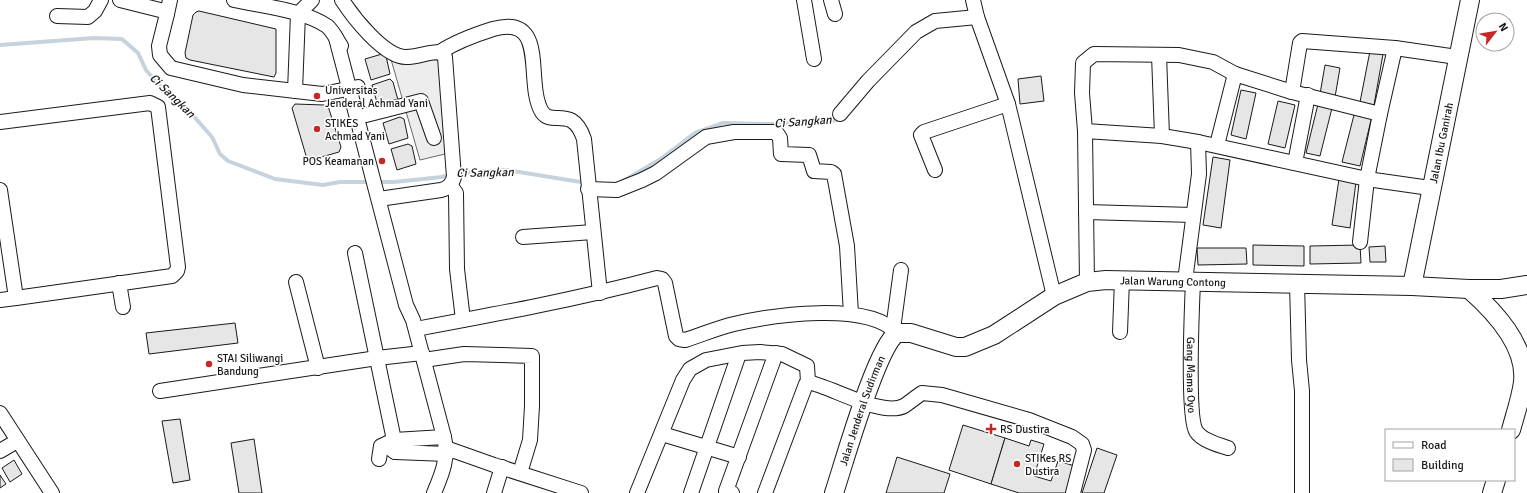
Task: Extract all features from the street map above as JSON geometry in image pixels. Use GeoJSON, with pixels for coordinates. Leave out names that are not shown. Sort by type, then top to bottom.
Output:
{"type":"FeatureCollection","features":[{"type":"Feature","properties":{"kind":"main road","name":"Jalan Ibu Ganirah"},"geometry":{"type":"LineString","coordinates":[[1412,286],[1430,188],[1470,0]]}},
{"type":"Feature","properties":{"kind":"main road","name":"Jalan Warung Contong"},"geometry":{"type":"LineString","coordinates":[[895,331],[918,335],[956,347],[965,347],[989,337],[1054,296],[1087,282],[1122,280],[1189,281],[1412,286],[1469,289],[1501,289],[1527,285]]}},
{"type":"Feature","properties":{"kind":"main road"},"geometry":{"type":"LineString","coordinates":[[1469,289],[1497,317],[1523,353],[1523,382],[1511,429]]}},
{"type":"Feature","properties":{"kind":"main road","name":"Jalan Jenderal Sudirman"},"geometry":{"type":"LineString","coordinates":[[834,493],[863,403],[887,343],[895,331]]}},
{"type":"Feature","properties":{"kind":"main road"},"geometry":{"type":"LineString","coordinates":[[1492,493],[1496,481]]}},
{"type":"Feature","properties":{"kind":"street"},"geometry":{"type":"LineString","coordinates":[[57,16],[88,17],[95,11],[101,0]]}},
{"type":"Feature","properties":{"kind":"street"},"geometry":{"type":"LineString","coordinates":[[120,0],[164,11],[167,14]]}},
{"type":"Feature","properties":{"kind":"street"},"geometry":{"type":"LineString","coordinates":[[170,0],[159,46],[160,55],[171,68],[242,85],[322,94],[354,88]]}},
{"type":"Feature","properties":{"kind":"street"},"geometry":{"type":"LineString","coordinates":[[234,0],[298,14],[328,27],[350,59],[354,88],[397,254],[406,305],[415,324],[446,446],[442,472],[434,493]]}},
{"type":"Feature","properties":{"kind":"street"},"geometry":{"type":"LineString","coordinates":[[295,91],[298,14],[312,0]]}},
{"type":"Feature","properties":{"kind":"street"},"geometry":{"type":"LineString","coordinates":[[342,0],[379,44],[391,52],[404,57],[440,52],[468,37],[499,28],[513,26],[526,33],[532,49],[533,76],[540,108],[548,117],[574,120],[580,127],[584,139],[600,293]]}},
{"type":"Feature","properties":{"kind":"street"},"geometry":{"type":"LineString","coordinates":[[804,0],[814,59]]}},
{"type":"Feature","properties":{"kind":"street"},"geometry":{"type":"LineString","coordinates":[[973,0],[977,17],[1008,104],[1054,296]]}},
{"type":"Feature","properties":{"kind":"street"},"geometry":{"type":"LineString","coordinates":[[840,114],[868,82],[916,32],[935,21],[977,17]]}},
{"type":"Feature","properties":{"kind":"street"},"geometry":{"type":"LineString","coordinates":[[1292,92],[1300,43],[1302,41],[1395,48],[1457,57]]}},
{"type":"Feature","properties":{"kind":"street"},"geometry":{"type":"LineString","coordinates":[[1360,242],[1367,179],[1395,48]]}},
{"type":"Feature","properties":{"kind":"street"},"geometry":{"type":"LineString","coordinates":[[440,52],[445,57],[453,178],[456,193],[457,269],[463,320]]}},
{"type":"Feature","properties":{"kind":"street"},"geometry":{"type":"LineString","coordinates":[[1087,282],[1085,131],[1082,93],[1083,63],[1087,58],[1094,54],[1159,55],[1197,58],[1213,62],[1235,74],[1292,92],[1380,114]]}},
{"type":"Feature","properties":{"kind":"street"},"geometry":{"type":"LineString","coordinates":[[1159,55],[1162,136]]}},
{"type":"Feature","properties":{"kind":"street"},"geometry":{"type":"LineString","coordinates":[[1217,145],[1235,74]]}},
{"type":"Feature","properties":{"kind":"street"},"geometry":{"type":"LineString","coordinates":[[354,88],[366,115],[377,175]]}},
{"type":"Feature","properties":{"kind":"street"},"geometry":{"type":"LineString","coordinates":[[1295,163],[1308,95]]}},
{"type":"Feature","properties":{"kind":"street"},"geometry":{"type":"LineString","coordinates":[[366,115],[422,101],[434,138]]}},
{"type":"Feature","properties":{"kind":"street"},"geometry":{"type":"LineString","coordinates":[[0,122],[150,103],[158,107],[177,271],[172,276],[0,300]]}},
{"type":"Feature","properties":{"kind":"street"},"geometry":{"type":"LineString","coordinates":[[935,170],[922,135],[924,132],[1008,104]]}},
{"type":"Feature","properties":{"kind":"street"},"geometry":{"type":"LineString","coordinates":[[1085,131],[1162,136],[1217,145],[1367,179],[1430,188]]}},
{"type":"Feature","properties":{"kind":"street"},"geometry":{"type":"LineString","coordinates":[[588,184],[618,190],[656,173],[706,137],[734,132],[776,132],[780,138],[781,154],[809,154],[814,171],[831,172],[834,174],[847,246],[851,314]]}},
{"type":"Feature","properties":{"kind":"street","name":"Gang Mama Oyo"},"geometry":{"type":"LineString","coordinates":[[1198,142],[1199,174],[1193,215],[1189,281],[1191,392],[1194,426],[1198,434],[1228,448]]}},
{"type":"Feature","properties":{"kind":"street"},"geometry":{"type":"LineString","coordinates":[[382,196],[441,190],[453,178]]}},
{"type":"Feature","properties":{"kind":"street"},"geometry":{"type":"LineString","coordinates":[[0,190],[16,298]]}},
{"type":"Feature","properties":{"kind":"street"},"geometry":{"type":"LineString","coordinates":[[1086,212],[1193,215]]}},
{"type":"Feature","properties":{"kind":"street"},"geometry":{"type":"LineString","coordinates":[[524,237],[593,232]]}},
{"type":"Feature","properties":{"kind":"street"},"geometry":{"type":"LineString","coordinates":[[355,253],[377,358],[391,445]]}},
{"type":"Feature","properties":{"kind":"street"},"geometry":{"type":"LineString","coordinates":[[415,324],[463,320],[600,293],[658,278],[662,279],[665,283],[676,336],[679,339],[685,340],[733,324],[764,318],[827,312],[851,314],[880,322],[895,331],[902,270]]}},
{"type":"Feature","properties":{"kind":"street"},"geometry":{"type":"LineString","coordinates":[[1120,332],[1122,280]]}},
{"type":"Feature","properties":{"kind":"street"},"geometry":{"type":"LineString","coordinates":[[296,282],[318,368]]}},
{"type":"Feature","properties":{"kind":"street"},"geometry":{"type":"LineString","coordinates":[[119,283],[123,307]]}},
{"type":"Feature","properties":{"kind":"street"},"geometry":{"type":"LineString","coordinates":[[1298,283],[1298,346],[1302,390],[1302,493]]}},
{"type":"Feature","properties":{"kind":"street"},"geometry":{"type":"LineString","coordinates":[[637,493],[687,371],[706,360],[760,352],[776,353],[795,359],[807,366],[808,382],[765,493]]}},
{"type":"Feature","properties":{"kind":"street"},"geometry":{"type":"LineString","coordinates":[[732,493],[726,491],[776,353]]}},
{"type":"Feature","properties":{"kind":"street"},"geometry":{"type":"LineString","coordinates":[[160,391],[377,358],[464,354],[527,355],[532,357],[530,440],[520,473]]}},
{"type":"Feature","properties":{"kind":"street"},"geometry":{"type":"LineString","coordinates":[[692,491],[739,354]]}},
{"type":"Feature","properties":{"kind":"street"},"geometry":{"type":"LineString","coordinates":[[808,382],[863,403],[894,408],[903,406],[922,393],[931,393],[1029,420],[1072,437],[1079,441],[1084,450],[1073,493]]}},
{"type":"Feature","properties":{"kind":"street"},"geometry":{"type":"LineString","coordinates":[[2,421],[52,493]]}},
{"type":"Feature","properties":{"kind":"street"},"geometry":{"type":"LineString","coordinates":[[662,434],[739,458]]}},
{"type":"Feature","properties":{"kind":"street"},"geometry":{"type":"LineString","coordinates":[[0,451],[17,441]]}},
{"type":"Feature","properties":{"kind":"street"},"geometry":{"type":"LineString","coordinates":[[379,459],[380,449],[391,445],[446,446],[502,467],[581,493]]}},
{"type":"Feature","properties":{"kind":"street"},"geometry":{"type":"LineString","coordinates":[[494,493],[502,467]]}},
{"type":"Feature","properties":{"kind":"shaded area"},"geometry":{"type":"Polygon","coordinates":[[[438,54],[449,153],[420,160],[390,56],[438,54]]]}},
{"type":"Feature","properties":{"kind":"building"},"geometry":{"type":"Polygon","coordinates":[[[199,11],[276,29],[276,73],[274,77],[186,58],[185,53],[193,15],[199,11]]]}},
{"type":"Feature","properties":{"kind":"building"},"geometry":{"type":"Polygon","coordinates":[[[1370,51],[1383,54],[1374,105],[1360,102],[1370,51]]]}},
{"type":"Feature","properties":{"kind":"building"},"geometry":{"type":"Polygon","coordinates":[[[382,54],[386,56],[390,74],[371,80],[365,59],[382,54]]]}},
{"type":"Feature","properties":{"kind":"building"},"geometry":{"type":"Polygon","coordinates":[[[1325,65],[1340,68],[1335,97],[1320,94],[1325,65]]]}},
{"type":"Feature","properties":{"kind":"building"},"geometry":{"type":"Polygon","coordinates":[[[1041,76],[1044,101],[1020,104],[1018,79],[1041,76]]]}},
{"type":"Feature","properties":{"kind":"building"},"geometry":{"type":"Polygon","coordinates":[[[390,79],[393,82],[398,100],[378,106],[372,85],[390,79]]]}},
{"type":"Feature","properties":{"kind":"building"},"geometry":{"type":"Polygon","coordinates":[[[1241,90],[1256,93],[1246,139],[1231,135],[1241,90]]]}},
{"type":"Feature","properties":{"kind":"building"},"geometry":{"type":"Polygon","coordinates":[[[1278,101],[1295,105],[1285,148],[1268,144],[1278,101]]]}},
{"type":"Feature","properties":{"kind":"building","name":"STIKES Achmad Yani"},"geometry":{"type":"Polygon","coordinates":[[[295,104],[328,106],[341,147],[339,152],[311,160],[307,159],[292,108],[295,104]]]}},
{"type":"Feature","properties":{"kind":"building"},"geometry":{"type":"Polygon","coordinates":[[[1318,104],[1332,108],[1320,156],[1306,153],[1318,104]]]}},
{"type":"Feature","properties":{"kind":"building"},"geometry":{"type":"Polygon","coordinates":[[[1355,111],[1372,116],[1360,166],[1342,162],[1355,111]]]}},
{"type":"Feature","properties":{"kind":"building"},"geometry":{"type":"Polygon","coordinates":[[[400,117],[404,119],[408,138],[389,144],[383,123],[400,117]]]}},
{"type":"Feature","properties":{"kind":"building"},"geometry":{"type":"Polygon","coordinates":[[[408,144],[412,146],[416,164],[397,170],[391,149],[408,144]]]}},
{"type":"Feature","properties":{"kind":"building"},"geometry":{"type":"Polygon","coordinates":[[[1213,157],[1230,160],[1221,228],[1203,225],[1213,157]]]}},
{"type":"Feature","properties":{"kind":"building"},"geometry":{"type":"Polygon","coordinates":[[[1339,179],[1356,182],[1350,228],[1332,225],[1339,179]]]}},
{"type":"Feature","properties":{"kind":"building"},"geometry":{"type":"Polygon","coordinates":[[[1253,245],[1304,246],[1304,266],[1253,265],[1253,245]]]}},
{"type":"Feature","properties":{"kind":"building"},"geometry":{"type":"Polygon","coordinates":[[[1360,245],[1361,263],[1310,264],[1310,246],[1360,245]]]}},
{"type":"Feature","properties":{"kind":"building"},"geometry":{"type":"Polygon","coordinates":[[[1385,246],[1386,262],[1370,262],[1369,247],[1385,246]]]}},
{"type":"Feature","properties":{"kind":"building"},"geometry":{"type":"Polygon","coordinates":[[[1197,248],[1246,248],[1247,264],[1198,265],[1197,248]]]}},
{"type":"Feature","properties":{"kind":"building"},"geometry":{"type":"Polygon","coordinates":[[[235,323],[238,343],[149,354],[146,333],[235,323]]]}},
{"type":"Feature","properties":{"kind":"building"},"geometry":{"type":"Polygon","coordinates":[[[180,419],[190,480],[173,483],[162,421],[180,419]]]}},
{"type":"Feature","properties":{"kind":"building"},"geometry":{"type":"Polygon","coordinates":[[[963,425],[1005,438],[991,484],[949,470],[963,425]]]}},
{"type":"Feature","properties":{"kind":"building","name":"STIKes RS Dustira"},"geometry":{"type":"Polygon","coordinates":[[[1005,438],[1029,446],[1031,440],[1044,444],[1034,476],[1051,481],[1058,461],[1078,467],[1069,493],[1019,493],[991,484],[1005,438]]]}},
{"type":"Feature","properties":{"kind":"building"},"geometry":{"type":"Polygon","coordinates":[[[254,439],[262,493],[239,493],[231,443],[254,439]]]}},
{"type":"Feature","properties":{"kind":"building"},"geometry":{"type":"Polygon","coordinates":[[[1097,448],[1117,455],[1104,493],[1082,493],[1097,448]]]}},
{"type":"Feature","properties":{"kind":"building"},"geometry":{"type":"Polygon","coordinates":[[[897,457],[950,474],[944,493],[886,493],[897,457]]]}},
{"type":"Feature","properties":{"kind":"building"},"geometry":{"type":"Polygon","coordinates":[[[14,460],[22,474],[10,482],[2,468],[14,460]]]}},
{"type":"Feature","properties":{"kind":"building"},"geometry":{"type":"Polygon","coordinates":[[[0,475],[6,484],[0,488],[0,475]]]}},
{"type":"Feature","properties":{"kind":"waterway","name":"Ci Sangkan"},"geometry":{"type":"LineString","coordinates":[[0,45],[94,38],[122,39],[138,53],[146,70],[159,85],[183,104],[212,137],[220,154],[228,161],[275,179],[323,185],[340,182],[394,182],[442,177],[458,173],[506,170],[587,183]]}},
{"type":"Feature","properties":{"kind":"waterway","name":"Ci Sangkan"},"geometry":{"type":"LineString","coordinates":[[623,181],[659,160],[695,133],[723,123],[769,124],[826,122],[842,119]]}},
{"type":"Feature","properties":{"kind":"place","name":"Universitas Jenderal Achmad Yani"},"geometry":{"type":"Point","coordinates":[317,96]}},
{"type":"Feature","properties":{"kind":"place","name":"STIKES Achmad Yani"},"geometry":{"type":"Point","coordinates":[317,129]}},
{"type":"Feature","properties":{"kind":"place","name":"POS Keamanan"},"geometry":{"type":"Point","coordinates":[382,161]}},
{"type":"Feature","properties":{"kind":"place","name":"STAI Siliwangi Bandung"},"geometry":{"type":"Point","coordinates":[209,364]}},
{"type":"Feature","properties":{"kind":"place","name":"RS Dustira"},"geometry":{"type":"Point","coordinates":[991,429]}},
{"type":"Feature","properties":{"kind":"place","name":"STIKes RS Dustira"},"geometry":{"type":"Point","coordinates":[1017,464]}}]}
